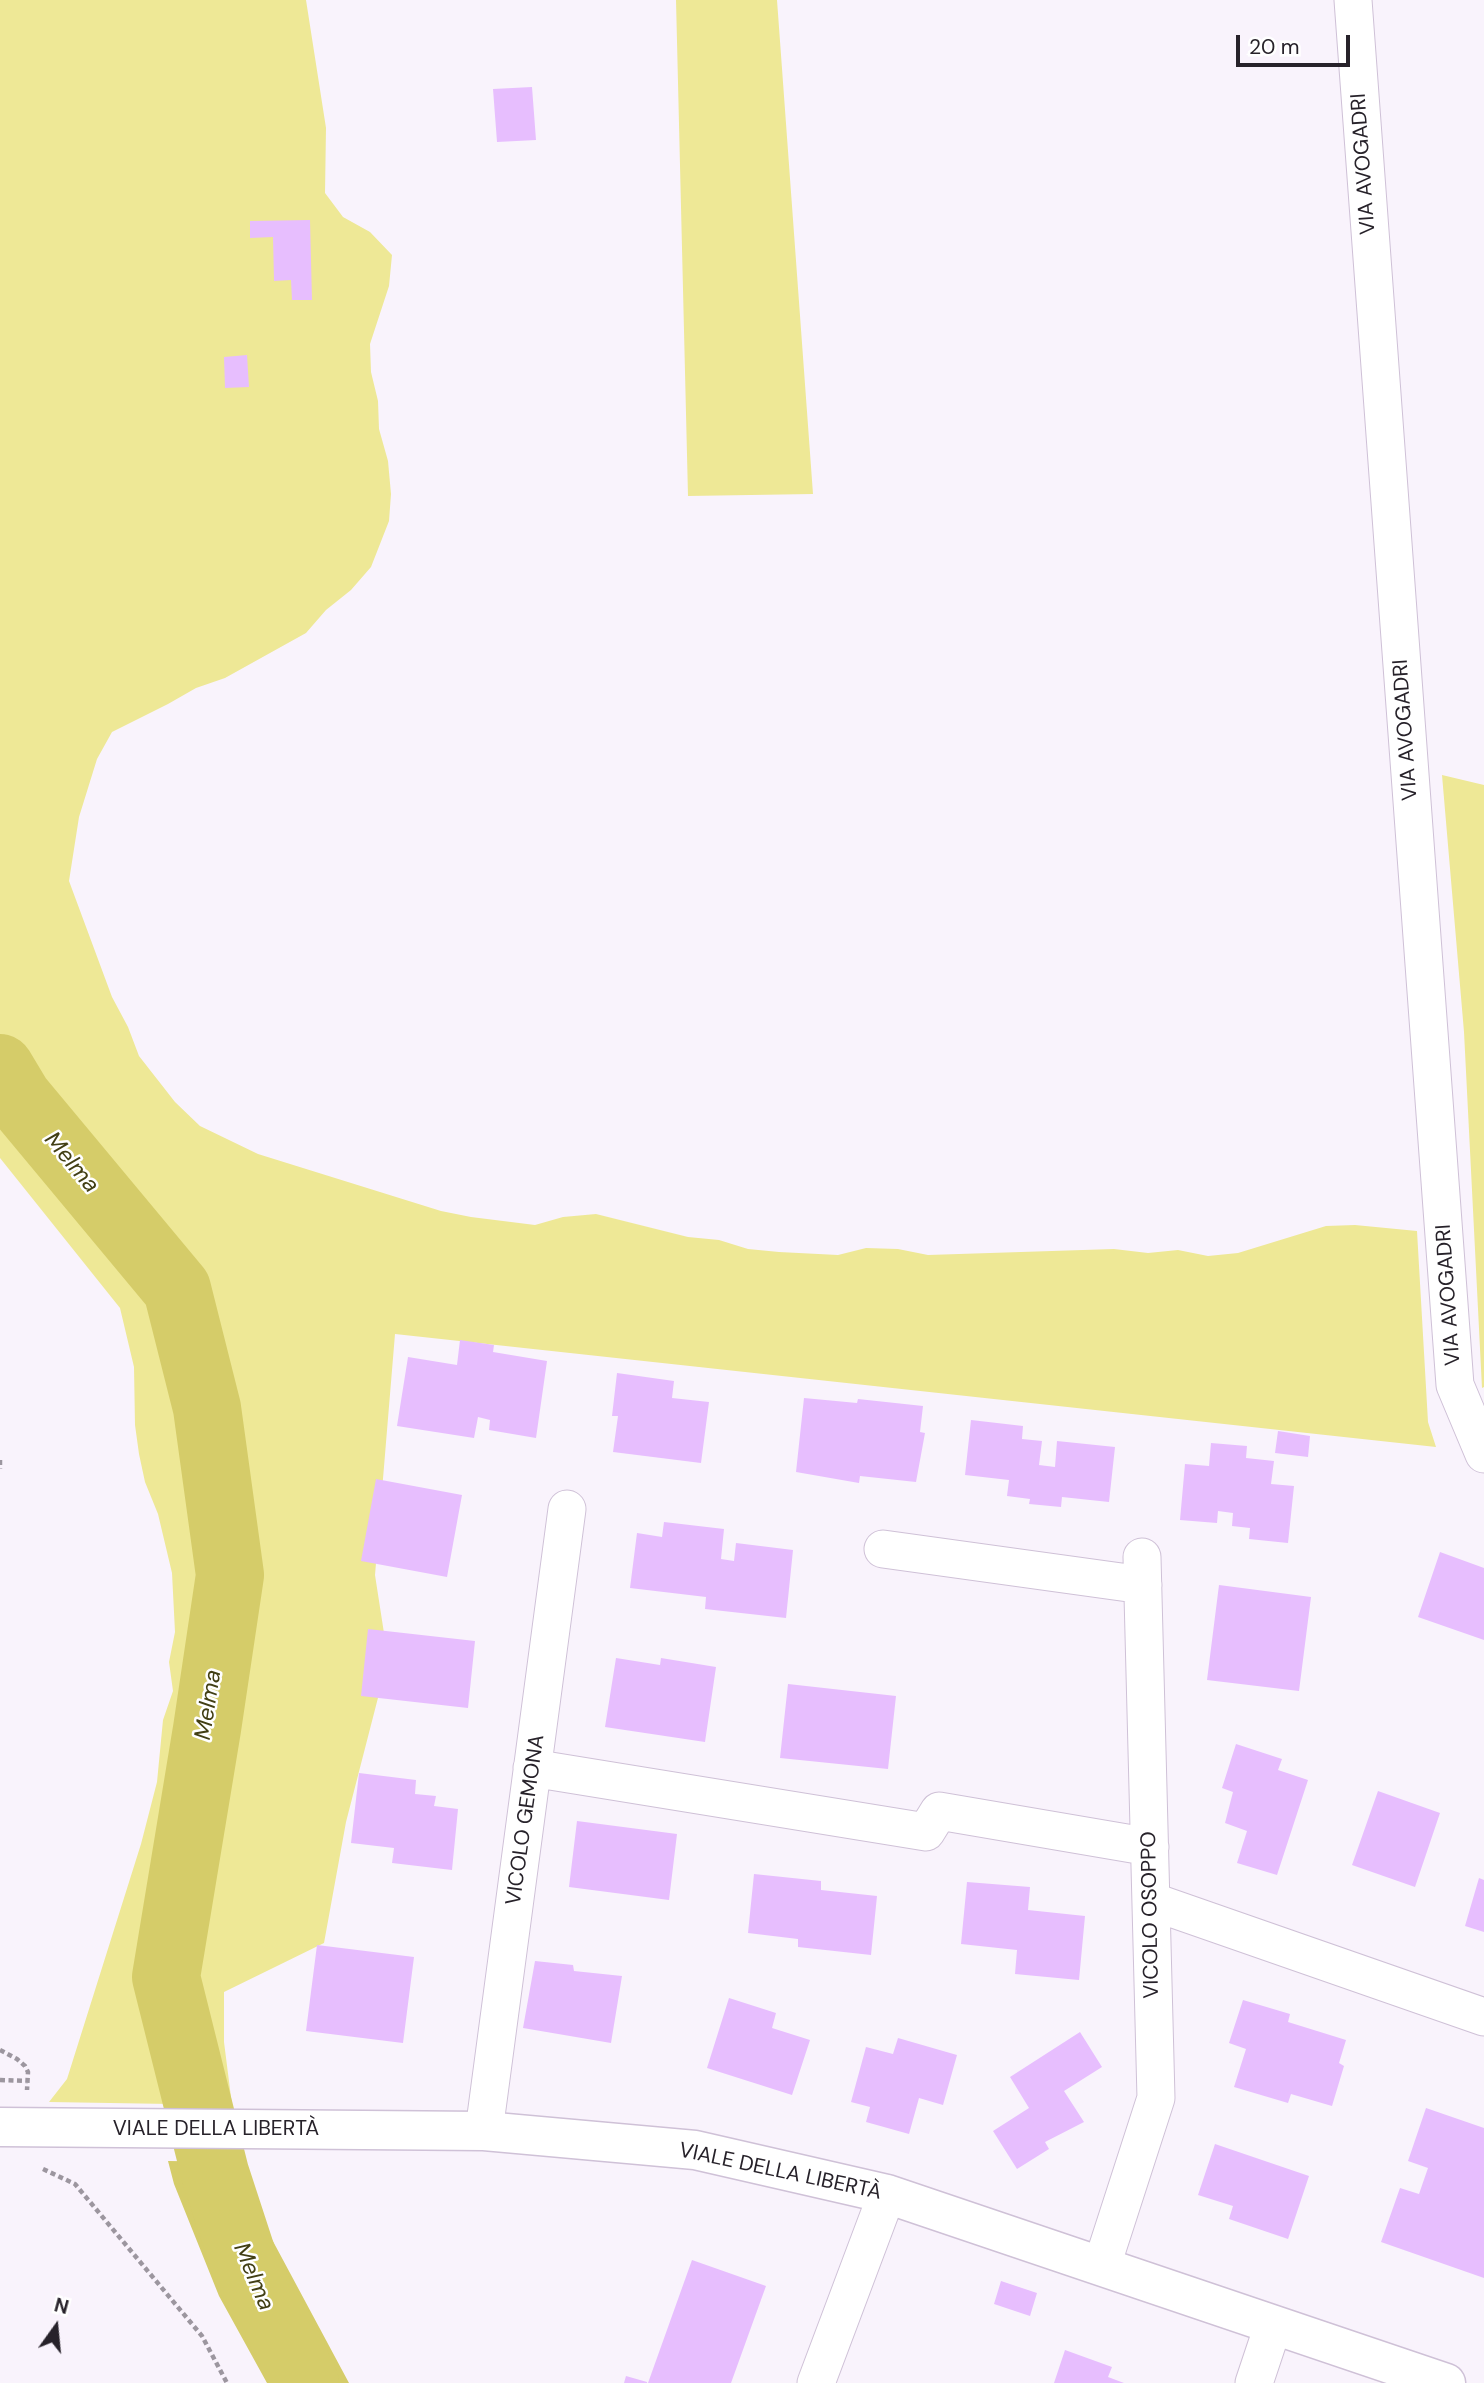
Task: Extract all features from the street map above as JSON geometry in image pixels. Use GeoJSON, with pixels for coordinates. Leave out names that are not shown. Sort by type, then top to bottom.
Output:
{"type":"FeatureCollection","features":[{"type":"Feature","properties":{"kind":"street","name":"VIA AVOGADRI"},"geometry":{"type":"LineString","coordinates":[[1353,0],[1455,1385],[1484,1454]]}},
{"type":"Feature","properties":{"kind":"street","name":"VICOLO GEMONA"},"geometry":{"type":"LineString","coordinates":[[484,2131],[567,1509]]}},
{"type":"Feature","properties":{"kind":"street","name":"VICOLO OSOPPO"},"geometry":{"type":"LineString","coordinates":[[883,1549],[1143,1571],[1156,2098],[1101,2265]]}},
{"type":"Feature","properties":{"kind":"street"},"geometry":{"type":"LineString","coordinates":[[532,1768],[926,1832],[939,1811],[1150,1847]]}},
{"type":"Feature","properties":{"kind":"street"},"geometry":{"type":"LineString","coordinates":[[1151,1901],[1484,2017]]}},
{"type":"Feature","properties":{"kind":"street","name":"VIALE DELLA LIBERTÀ"},"geometry":{"type":"LineString","coordinates":[[13,2127],[484,2131],[695,2150],[887,2194],[1446,2383]]}},
{"type":"Feature","properties":{"kind":"street"},"geometry":{"type":"LineString","coordinates":[[816,2383],[887,2194]]}},
{"type":"Feature","properties":{"kind":"street"},"geometry":{"type":"LineString","coordinates":[[1254,2383],[1273,2326]]}},
{"type":"Feature","properties":{"kind":"path"},"geometry":{"type":"LineString","coordinates":[[0,1460],[0,1469]]}},
{"type":"Feature","properties":{"kind":"path"},"geometry":{"type":"LineString","coordinates":[[0,2050],[25,2066],[28,2081],[13,2127],[30,2165],[48,2170],[75,2184],[202,2336],[228,2383]]}},
{"type":"Feature","properties":{"kind":"path"},"geometry":{"type":"LineString","coordinates":[[0,2080],[28,2081]]}},
{"type":"Feature","properties":{"kind":"shaded area"},"geometry":{"type":"Polygon","coordinates":[[[0,0],[306,0],[326,128],[325,193],[343,217],[370,232],[392,255],[389,286],[370,344],[371,372],[378,401],[379,429],[388,461],[391,494],[389,521],[371,567],[306,633],[225,678],[196,688],[112,732],[97,759],[79,817],[69,881],[112,997],[139,1056],[175,1102],[200,1126],[258,1154],[441,1211],[535,1225],[563,1217],[596,1214],[688,1237],[779,1252],[838,1255],[866,1248],[898,1249],[928,1255],[1114,1249],[1148,1253],[1178,1250],[1208,1256],[1238,1253],[1326,1226],[1355,1225],[1417,1231],[1428,1422],[1436,1447],[395,1334],[375,1575],[388,1659],[346,1822],[324,1943],[224,1992],[224,2042],[232,2105],[49,2102],[67,2079],[141,1844],[157,1782],[163,1720],[173,1691],[169,1662],[175,1632],[172,1573],[158,1514],[145,1482],[139,1454],[135,1425],[134,1367],[120,1308],[0,1158],[0,0]]]}},
{"type":"Feature","properties":{"kind":"shaded area"},"geometry":{"type":"Polygon","coordinates":[[[676,0],[777,0],[813,494],[688,496],[676,0]]]}},
{"type":"Feature","properties":{"kind":"shaded area"},"geometry":{"type":"Polygon","coordinates":[[[1442,775],[1484,785],[1482,1388],[1464,1032],[1442,775]]]}},
{"type":"Feature","properties":{"kind":"water"},"geometry":{"type":"Polygon","coordinates":[[[168,2161],[243,2162],[253,2204],[349,2383],[267,2383],[219,2296],[174,2184],[168,2161]]]}},
{"type":"Feature","properties":{"kind":"building"},"geometry":{"type":"Polygon","coordinates":[[[532,87],[536,140],[497,142],[493,89],[532,87]]]}},
{"type":"Feature","properties":{"kind":"building"},"geometry":{"type":"Polygon","coordinates":[[[310,220],[312,300],[292,300],[291,280],[274,281],[273,237],[250,238],[250,221],[310,220]]]}},
{"type":"Feature","properties":{"kind":"building"},"geometry":{"type":"Polygon","coordinates":[[[247,355],[249,387],[225,388],[224,357],[247,355]]]}},
{"type":"Feature","properties":{"kind":"building"},"geometry":{"type":"Polygon","coordinates":[[[460,1340],[494,1345],[493,1352],[547,1361],[536,1438],[489,1430],[490,1420],[478,1417],[474,1438],[397,1426],[408,1357],[457,1365],[460,1340]]]}},
{"type":"Feature","properties":{"kind":"building"},"geometry":{"type":"Polygon","coordinates":[[[617,1373],[674,1381],[672,1398],[709,1402],[701,1463],[613,1452],[618,1416],[612,1416],[617,1373]]]}},
{"type":"Feature","properties":{"kind":"building"},"geometry":{"type":"Polygon","coordinates":[[[804,1398],[857,1403],[858,1399],[923,1406],[920,1432],[925,1433],[916,1482],[860,1476],[859,1483],[796,1472],[804,1398]]]}},
{"type":"Feature","properties":{"kind":"building"},"geometry":{"type":"Polygon","coordinates":[[[971,1420],[1023,1426],[1022,1439],[1042,1441],[1039,1465],[1055,1467],[1057,1441],[1115,1447],[1109,1502],[1062,1497],[1061,1507],[1029,1504],[1030,1499],[1007,1496],[1009,1480],[965,1475],[971,1420]]]}},
{"type":"Feature","properties":{"kind":"building"},"geometry":{"type":"Polygon","coordinates":[[[1278,1431],[1310,1436],[1308,1457],[1275,1453],[1278,1431]]]}},
{"type":"Feature","properties":{"kind":"building"},"geometry":{"type":"Polygon","coordinates":[[[1211,1443],[1247,1446],[1246,1458],[1274,1461],[1271,1484],[1294,1486],[1288,1543],[1249,1539],[1250,1528],[1232,1526],[1233,1513],[1218,1511],[1217,1523],[1180,1520],[1185,1464],[1209,1466],[1211,1443]]]}},
{"type":"Feature","properties":{"kind":"building"},"geometry":{"type":"Polygon","coordinates":[[[376,1479],[462,1495],[447,1577],[361,1561],[376,1479]]]}},
{"type":"Feature","properties":{"kind":"building"},"geometry":{"type":"Polygon","coordinates":[[[664,1522],[724,1529],[721,1559],[734,1561],[736,1543],[793,1550],[786,1618],[705,1609],[706,1597],[630,1588],[637,1533],[662,1537],[664,1522]]]}},
{"type":"Feature","properties":{"kind":"building"},"geometry":{"type":"Polygon","coordinates":[[[1440,1552],[1484,1568],[1484,1640],[1418,1617],[1440,1552]]]}},
{"type":"Feature","properties":{"kind":"building"},"geometry":{"type":"Polygon","coordinates":[[[1219,1585],[1311,1597],[1299,1691],[1207,1680],[1219,1585]]]}},
{"type":"Feature","properties":{"kind":"building"},"geometry":{"type":"Polygon","coordinates":[[[368,1629],[475,1641],[468,1708],[361,1696],[368,1629]]]}},
{"type":"Feature","properties":{"kind":"building"},"geometry":{"type":"Polygon","coordinates":[[[616,1658],[660,1665],[661,1658],[716,1667],[705,1742],[605,1727],[616,1658]]]}},
{"type":"Feature","properties":{"kind":"building"},"geometry":{"type":"Polygon","coordinates":[[[788,1684],[896,1696],[888,1769],[780,1758],[788,1684]]]}},
{"type":"Feature","properties":{"kind":"building"},"geometry":{"type":"Polygon","coordinates":[[[1236,1744],[1282,1759],[1278,1770],[1308,1780],[1277,1875],[1237,1863],[1247,1831],[1225,1823],[1233,1792],[1222,1788],[1236,1744]]]}},
{"type":"Feature","properties":{"kind":"building"},"geometry":{"type":"Polygon","coordinates":[[[359,1773],[416,1780],[415,1794],[436,1796],[434,1806],[458,1809],[452,1870],[392,1863],[394,1848],[351,1843],[359,1773]]]}},
{"type":"Feature","properties":{"kind":"building"},"geometry":{"type":"Polygon","coordinates":[[[1378,1791],[1440,1813],[1415,1887],[1352,1865],[1378,1791]]]}},
{"type":"Feature","properties":{"kind":"building"},"geometry":{"type":"Polygon","coordinates":[[[577,1821],[677,1834],[669,1900],[569,1887],[577,1821]]]}},
{"type":"Feature","properties":{"kind":"building"},"geometry":{"type":"Polygon","coordinates":[[[754,1874],[821,1881],[821,1890],[877,1896],[871,1955],[798,1947],[798,1939],[748,1933],[754,1874]]]}},
{"type":"Feature","properties":{"kind":"building"},"geometry":{"type":"Polygon","coordinates":[[[1479,1878],[1484,1880],[1484,1932],[1465,1926],[1479,1878]]]}},
{"type":"Feature","properties":{"kind":"building"},"geometry":{"type":"Polygon","coordinates":[[[967,1882],[1030,1887],[1028,1910],[1085,1916],[1079,1980],[1015,1974],[1017,1950],[961,1944],[967,1882]]]}},
{"type":"Feature","properties":{"kind":"building"},"geometry":{"type":"Polygon","coordinates":[[[317,1945],[414,1957],[403,2043],[306,2031],[317,1945]]]}},
{"type":"Feature","properties":{"kind":"building"},"geometry":{"type":"Polygon","coordinates":[[[535,1961],[573,1965],[574,1971],[622,1976],[611,2043],[523,2028],[535,1961]]]}},
{"type":"Feature","properties":{"kind":"building"},"geometry":{"type":"Polygon","coordinates":[[[729,1998],[776,2013],[772,2028],[810,2040],[792,2095],[707,2068],[729,1998]]]}},
{"type":"Feature","properties":{"kind":"building"},"geometry":{"type":"Polygon","coordinates":[[[1243,2000],[1290,2014],[1288,2022],[1346,2040],[1339,2063],[1344,2066],[1332,2106],[1291,2094],[1288,2103],[1234,2087],[1246,2049],[1229,2043],[1243,2000]]]}},
{"type":"Feature","properties":{"kind":"building"},"geometry":{"type":"Polygon","coordinates":[[[1080,2032],[1102,2067],[1064,2091],[1084,2122],[1045,2142],[1049,2149],[1017,2169],[993,2131],[1029,2108],[1010,2077],[1080,2032]]]}},
{"type":"Feature","properties":{"kind":"building"},"geometry":{"type":"Polygon","coordinates":[[[898,2038],[957,2055],[943,2105],[919,2098],[909,2134],[866,2122],[870,2107],[851,2102],[866,2047],[893,2054],[898,2038]]]}},
{"type":"Feature","properties":{"kind":"building"},"geometry":{"type":"Polygon","coordinates":[[[1426,2108],[1484,2128],[1484,2278],[1381,2242],[1400,2188],[1419,2194],[1428,2168],[1408,2161],[1426,2108]]]}},
{"type":"Feature","properties":{"kind":"building"},"geometry":{"type":"Polygon","coordinates":[[[1215,2144],[1309,2176],[1288,2239],[1229,2219],[1233,2206],[1198,2195],[1215,2144]]]}},
{"type":"Feature","properties":{"kind":"building"},"geometry":{"type":"Polygon","coordinates":[[[692,2260],[766,2286],[731,2383],[648,2383],[692,2260]]]}},
{"type":"Feature","properties":{"kind":"building"},"geometry":{"type":"Polygon","coordinates":[[[1001,2281],[1037,2293],[1030,2316],[994,2304],[1001,2281]]]}},
{"type":"Feature","properties":{"kind":"building"},"geometry":{"type":"Polygon","coordinates":[[[1065,2350],[1112,2367],[1108,2377],[1124,2383],[1054,2383],[1065,2350]]]}},
{"type":"Feature","properties":{"kind":"building"},"geometry":{"type":"Polygon","coordinates":[[[626,2376],[647,2382],[647,2383],[624,2383],[626,2376]]]}},
{"type":"Feature","properties":{"kind":"waterway","name":"Melma"},"geometry":{"type":"LineString","coordinates":[[0,1068],[18,1098],[177,1289],[207,1408],[230,1575],[166,1977],[215,2173],[248,2274],[280,2330],[305,2383]]}}]}
